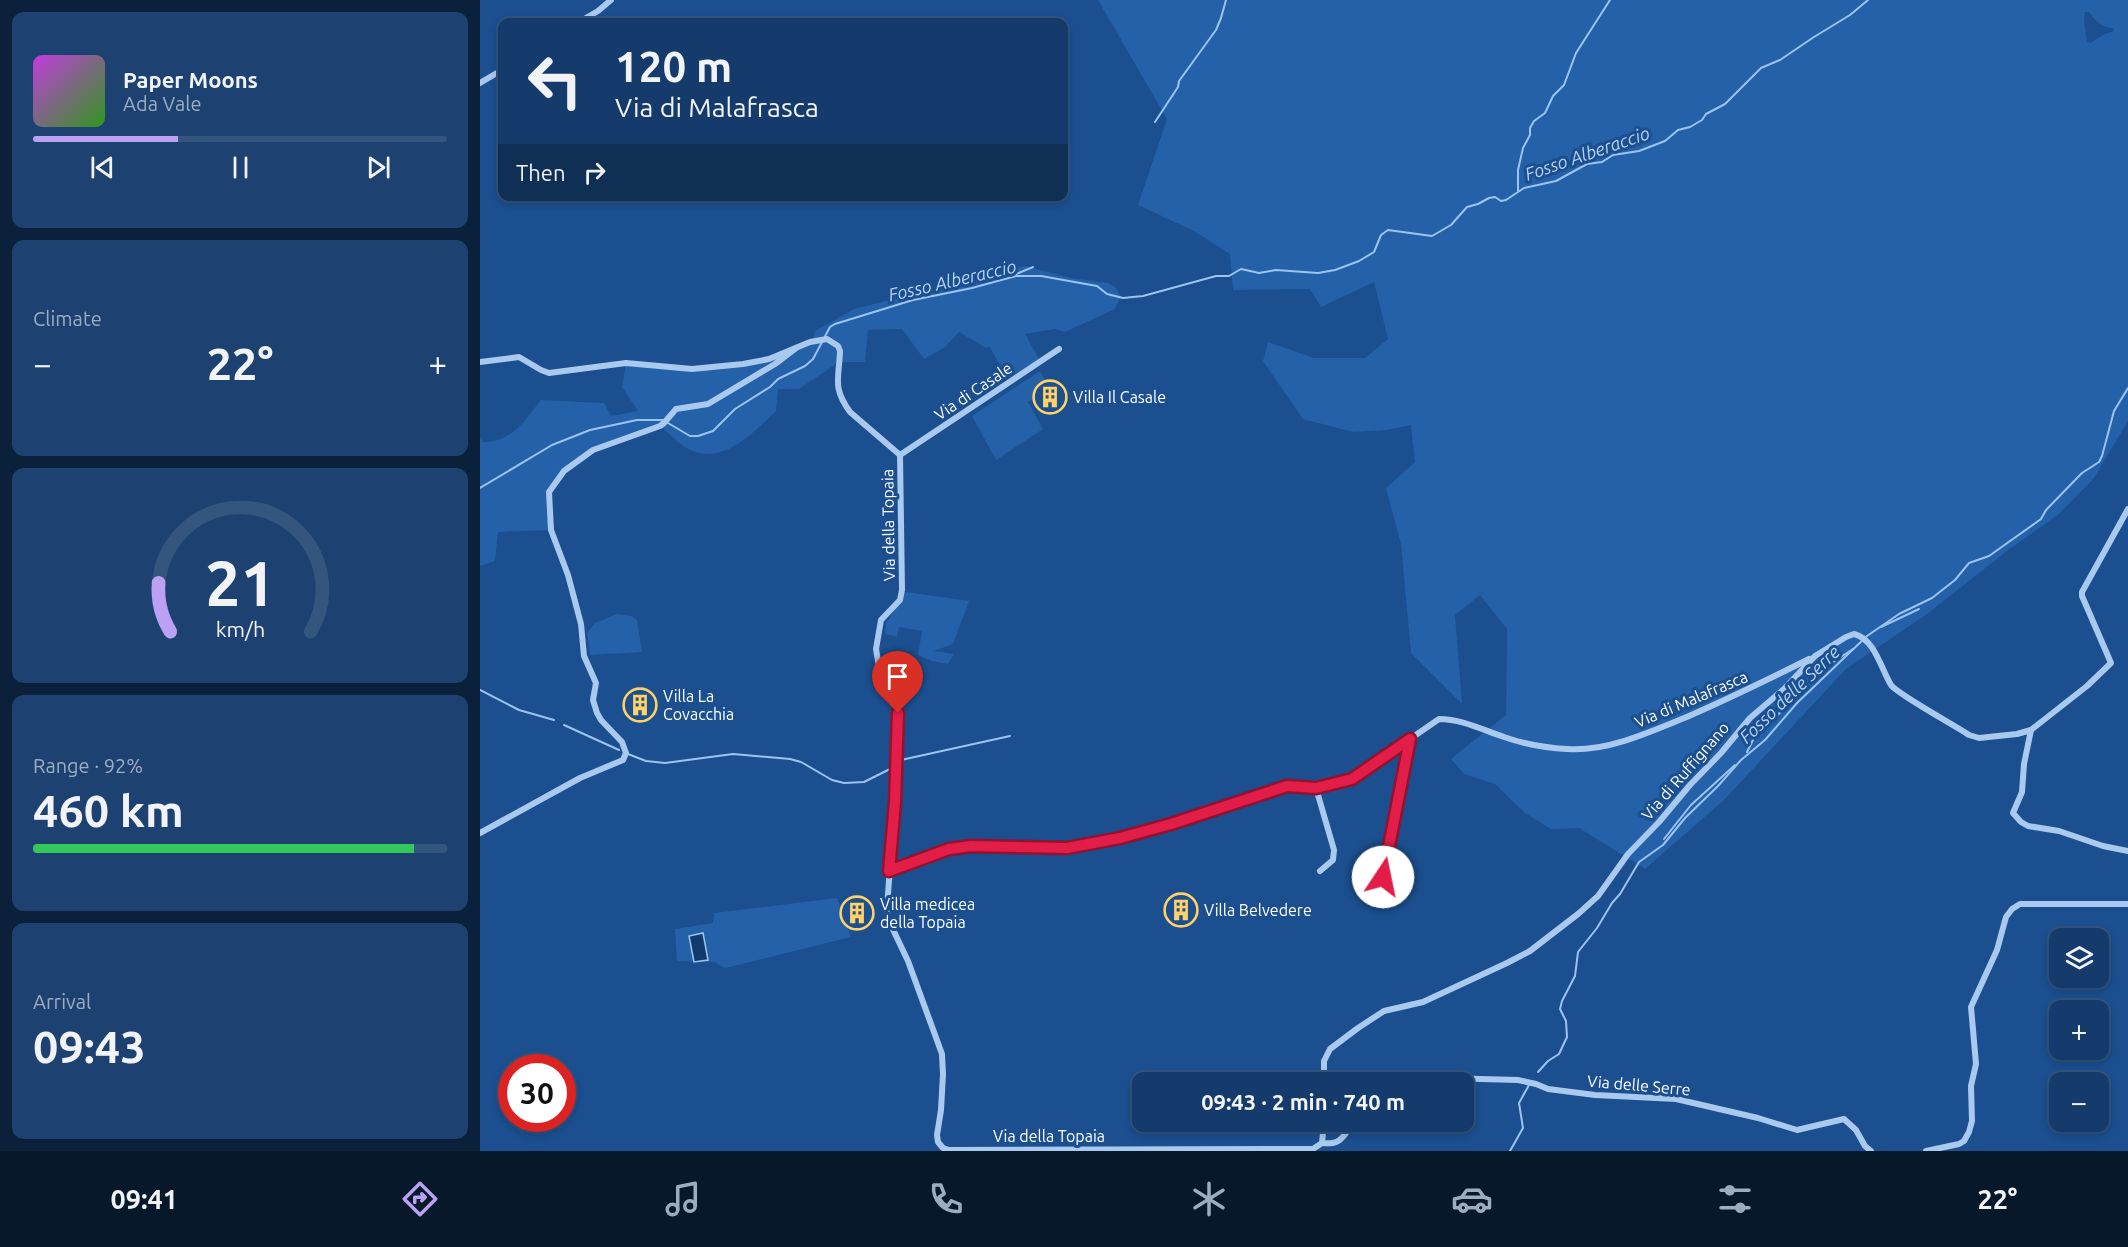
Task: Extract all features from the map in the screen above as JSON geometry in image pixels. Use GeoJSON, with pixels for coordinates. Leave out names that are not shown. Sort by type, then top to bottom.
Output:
{"type":"FeatureCollection","features":[{"type":"Feature","properties":{"kind":"street"},"geometry":{"type":"LineString","coordinates":[[586,18],[611,0]]}},
{"type":"Feature","properties":{"kind":"street"},"geometry":{"type":"LineString","coordinates":[[480,83],[498,72]]}},
{"type":"Feature","properties":{"kind":"street"},"geometry":{"type":"LineString","coordinates":[[480,362],[519,357],[549,373],[626,363],[692,369],[769,359],[810,342],[826,339],[838,346],[840,351],[837,389],[844,404],[850,412],[900,455]]}},
{"type":"Feature","properties":{"kind":"street"},"geometry":{"type":"LineString","coordinates":[[480,833],[580,778],[622,760],[626,753],[622,742],[601,720],[593,700],[596,683],[584,656],[581,624],[568,575],[551,530],[549,492],[564,471],[593,450],[666,421],[676,409],[708,404],[775,364],[796,348]]}},
{"type":"Feature","properties":{"kind":"street","name":"Via di Casale"},"geometry":{"type":"LineString","coordinates":[[900,455],[1059,349]]}},
{"type":"Feature","properties":{"kind":"street","name":"Via della Topaia"},"geometry":{"type":"LineString","coordinates":[[900,455],[902,590],[900,600],[881,620],[876,649],[879,667],[895,699],[898,713],[888,919],[908,961],[942,1054],[943,1074],[938,1142],[943,1148],[950,1150],[1263,1150]]}},
{"type":"Feature","properties":{"kind":"street","name":"Via di Ruffignano"},"geometry":{"type":"LineString","coordinates":[[1324,1072],[1324,1061],[1330,1049],[1384,1011],[1423,1002],[1508,963],[1530,951],[1578,914],[1598,896],[1628,854],[1750,718],[1784,689],[1815,656],[1846,637],[1854,634],[1862,637],[1868,643],[1895,689],[1969,735],[1979,738],[2017,734],[2031,730],[2087,686],[2111,663],[2083,600],[2082,592],[2128,509]]}},
{"type":"Feature","properties":{"kind":"street","name":"Via di Malafrasca"},"geometry":{"type":"LineString","coordinates":[[889,871],[949,849],[971,846],[1067,848],[1120,838],[1287,786],[1316,788],[1352,779],[1439,719],[1450,719],[1506,738],[1541,746],[1569,750],[1596,747],[1653,732],[1750,690],[1815,656]]}},
{"type":"Feature","properties":{"kind":"street"},"geometry":{"type":"LineString","coordinates":[[2031,730],[2024,764],[2022,792],[2013,813],[2017,819],[2028,826],[2059,831],[2103,846],[2128,851]]}},
{"type":"Feature","properties":{"kind":"street"},"geometry":{"type":"LineString","coordinates":[[1383,877],[1410,739]]}},
{"type":"Feature","properties":{"kind":"street"},"geometry":{"type":"LineString","coordinates":[[1316,788],[1334,850],[1333,861],[1320,871]]}},
{"type":"Feature","properties":{"kind":"street"},"geometry":{"type":"LineString","coordinates":[[1926,1151],[1959,1144],[1964,1141],[1969,1132],[1972,1121],[1971,1086],[1976,1064],[1971,1006],[1997,950],[2006,917],[2012,909],[2020,904],[2128,904]]}},
{"type":"Feature","properties":{"kind":"street","name":"Via delle Serre"},"geometry":{"type":"LineString","coordinates":[[1474,1079],[1518,1080],[1548,1089],[1595,1095],[1676,1099],[1758,1118],[1797,1131],[1844,1119],[1856,1130],[1865,1146],[1871,1151]]}},
{"type":"Feature","properties":{"kind":"street"},"geometry":{"type":"LineString","coordinates":[[1322,1143],[1323,1132]]}},
{"type":"Feature","properties":{"kind":"street"},"geometry":{"type":"LineString","coordinates":[[1263,1150],[1313,1149],[1322,1143],[1339,1142],[1346,1132]]}},
{"type":"Feature","properties":{"kind":"shaded area"},"geometry":{"type":"Polygon","coordinates":[[[1098,0],[2128,0],[2128,421],[2094,478],[2059,514],[2007,551],[1927,614],[1846,669],[1724,800],[1645,869],[1579,828],[1551,829],[1525,813],[1495,784],[1464,774],[1451,759],[1506,715],[1507,629],[1480,595],[1455,615],[1462,704],[1411,653],[1401,544],[1386,488],[1415,462],[1411,425],[1386,430],[1353,432],[1303,419],[1263,361],[1268,342],[1314,358],[1365,358],[1388,339],[1374,282],[1321,307],[1310,289],[1233,290],[1230,254],[1194,231],[1138,205],[1167,119],[1098,0]],[[2085,12],[2084,21],[2087,41],[2090,43],[2114,31],[2113,28],[2099,23],[2089,12],[2085,12]]]}},
{"type":"Feature","properties":{"kind":"shaded area"},"geometry":{"type":"Polygon","coordinates":[[[1025,266],[1071,278],[1108,283],[1115,287],[1121,296],[1115,309],[1065,332],[1055,329],[1025,334],[1039,359],[1007,379],[990,347],[986,348],[959,332],[945,347],[924,359],[902,329],[868,330],[865,362],[839,362],[799,389],[778,389],[776,411],[749,436],[728,449],[705,454],[693,451],[660,426],[593,450],[564,471],[549,492],[551,530],[498,532],[495,561],[480,566],[480,438],[483,442],[493,441],[510,434],[541,400],[604,403],[611,416],[638,411],[622,387],[626,363],[671,368],[755,362],[812,343],[815,331],[854,309],[962,282],[985,279],[1003,270],[1025,266]]]}},
{"type":"Feature","properties":{"kind":"shaded area"},"geometry":{"type":"Polygon","coordinates":[[[1040,371],[1050,390],[1028,402],[1043,429],[996,460],[972,416],[1040,371]]]}},
{"type":"Feature","properties":{"kind":"shaded area"},"geometry":{"type":"Polygon","coordinates":[[[906,592],[969,601],[953,644],[934,651],[954,654],[948,664],[918,655],[922,631],[899,627],[897,637],[885,634],[886,623],[906,592]]]}},
{"type":"Feature","properties":{"kind":"shaded area"},"geometry":{"type":"Polygon","coordinates":[[[617,614],[631,616],[637,620],[642,652],[590,655],[587,633],[595,623],[617,614]]]}},
{"type":"Feature","properties":{"kind":"shaded area"},"geometry":{"type":"Polygon","coordinates":[[[837,898],[851,937],[725,968],[714,962],[677,961],[675,929],[713,923],[714,913],[837,898]]]}},
{"type":"Feature","properties":{"kind":"shaded area"},"geometry":{"type":"Polygon","coordinates":[[[703,933],[708,960],[694,962],[689,936],[703,933]]]}},
{"type":"Feature","properties":{"kind":"waterway"},"geometry":{"type":"LineString","coordinates":[[1155,122],[1178,87],[1179,81],[1216,30],[1226,0]]}},
{"type":"Feature","properties":{"kind":"waterway"},"geometry":{"type":"LineString","coordinates":[[1518,191],[1518,170],[1523,148],[1530,135],[1530,128],[1534,121],[1545,113],[1553,96],[1564,85],[1576,53],[1610,0]]}},
{"type":"Feature","properties":{"kind":"waterway","name":"Fosso Alberaccio"},"geometry":{"type":"LineString","coordinates":[[668,423],[690,436],[713,431],[735,409],[770,387],[778,379],[805,366],[813,359],[830,327],[913,300],[1016,276],[1041,276],[1097,286],[1107,294],[1123,298],[1143,296],[1216,276],[1229,276],[1241,269],[1259,273],[1276,270],[1318,273],[1335,270],[1359,261],[1374,252],[1381,235],[1388,230],[1432,236],[1451,225],[1467,207],[1489,198],[1506,200],[1524,188],[1556,181],[1587,164],[1602,162],[1613,155],[1639,151],[1665,141],[1678,130],[1690,127],[1702,120],[1706,114],[1725,104],[1761,68],[1780,60],[1850,15],[1868,0]]}},
{"type":"Feature","properties":{"kind":"waterway"},"geometry":{"type":"LineString","coordinates":[[1014,275],[1033,267]]}},
{"type":"Feature","properties":{"kind":"waterway","name":"Fosso delle Serre"},"geometry":{"type":"LineString","coordinates":[[1538,1072],[1548,1061],[1559,1054],[1567,1037],[1566,1021],[1560,1009],[1575,976],[1578,952],[1597,928],[1639,862],[1663,845],[1685,818],[1741,760],[1765,740],[1797,703],[1867,636],[1899,614],[1932,598],[1955,580],[1969,563],[1989,556],[2041,519],[2046,510],[2082,473],[2099,462],[2114,411],[2128,388]]}},
{"type":"Feature","properties":{"kind":"waterway","name":"Fosso Alberaccio"},"geometry":{"type":"LineString","coordinates":[[480,488],[552,445],[590,430],[637,420],[663,420]]}},
{"type":"Feature","properties":{"kind":"waterway","name":"Fosso delle Serre"},"geometry":{"type":"LineString","coordinates":[[1881,627],[1919,609]]}},
{"type":"Feature","properties":{"kind":"waterway"},"geometry":{"type":"LineString","coordinates":[[1747,752],[1754,738],[1794,699],[1800,688],[1806,687],[1827,666],[1853,649]]}},
{"type":"Feature","properties":{"kind":"waterway"},"geometry":{"type":"LineString","coordinates":[[480,690],[519,710],[554,720]]}},
{"type":"Feature","properties":{"kind":"waterway"},"geometry":{"type":"LineString","coordinates":[[564,725],[619,750]]}},
{"type":"Feature","properties":{"kind":"waterway"},"geometry":{"type":"LineString","coordinates":[[901,760],[1010,736]]}},
{"type":"Feature","properties":{"kind":"waterway"},"geometry":{"type":"LineString","coordinates":[[628,754],[646,761],[665,763],[733,754],[790,759],[801,762],[832,780],[844,783],[864,782],[894,767]]}},
{"type":"Feature","properties":{"kind":"waterway"},"geometry":{"type":"LineString","coordinates":[[1664,839],[1691,805],[1735,765]]}},
{"type":"Feature","properties":{"kind":"waterway","name":"Fosso delle Serre"},"geometry":{"type":"LineString","coordinates":[[1510,1151],[1523,1128],[1519,1103],[1529,1085]]}},
{"type":"Feature","properties":{"kind":"place","name":"Villa Il Casale"},"geometry":{"type":"Point","coordinates":[1050,397]}},
{"type":"Feature","properties":{"kind":"place","name":"Villa La Covacchia"},"geometry":{"type":"Point","coordinates":[640,705]}},
{"type":"Feature","properties":{"kind":"place","name":"Villa Belvedere"},"geometry":{"type":"Point","coordinates":[1181,910]}},
{"type":"Feature","properties":{"kind":"place","name":"Villa medicea della Topaia"},"geometry":{"type":"Point","coordinates":[857,913]}},
{"type":"Feature","properties":{"kind":"route"},"geometry":{"type":"LineString","coordinates":[[898,713],[895,802],[889,871],[949,849],[971,846],[1067,848],[1120,838],[1287,786],[1316,788],[1352,779],[1410,739],[1383,877]]}}]}
